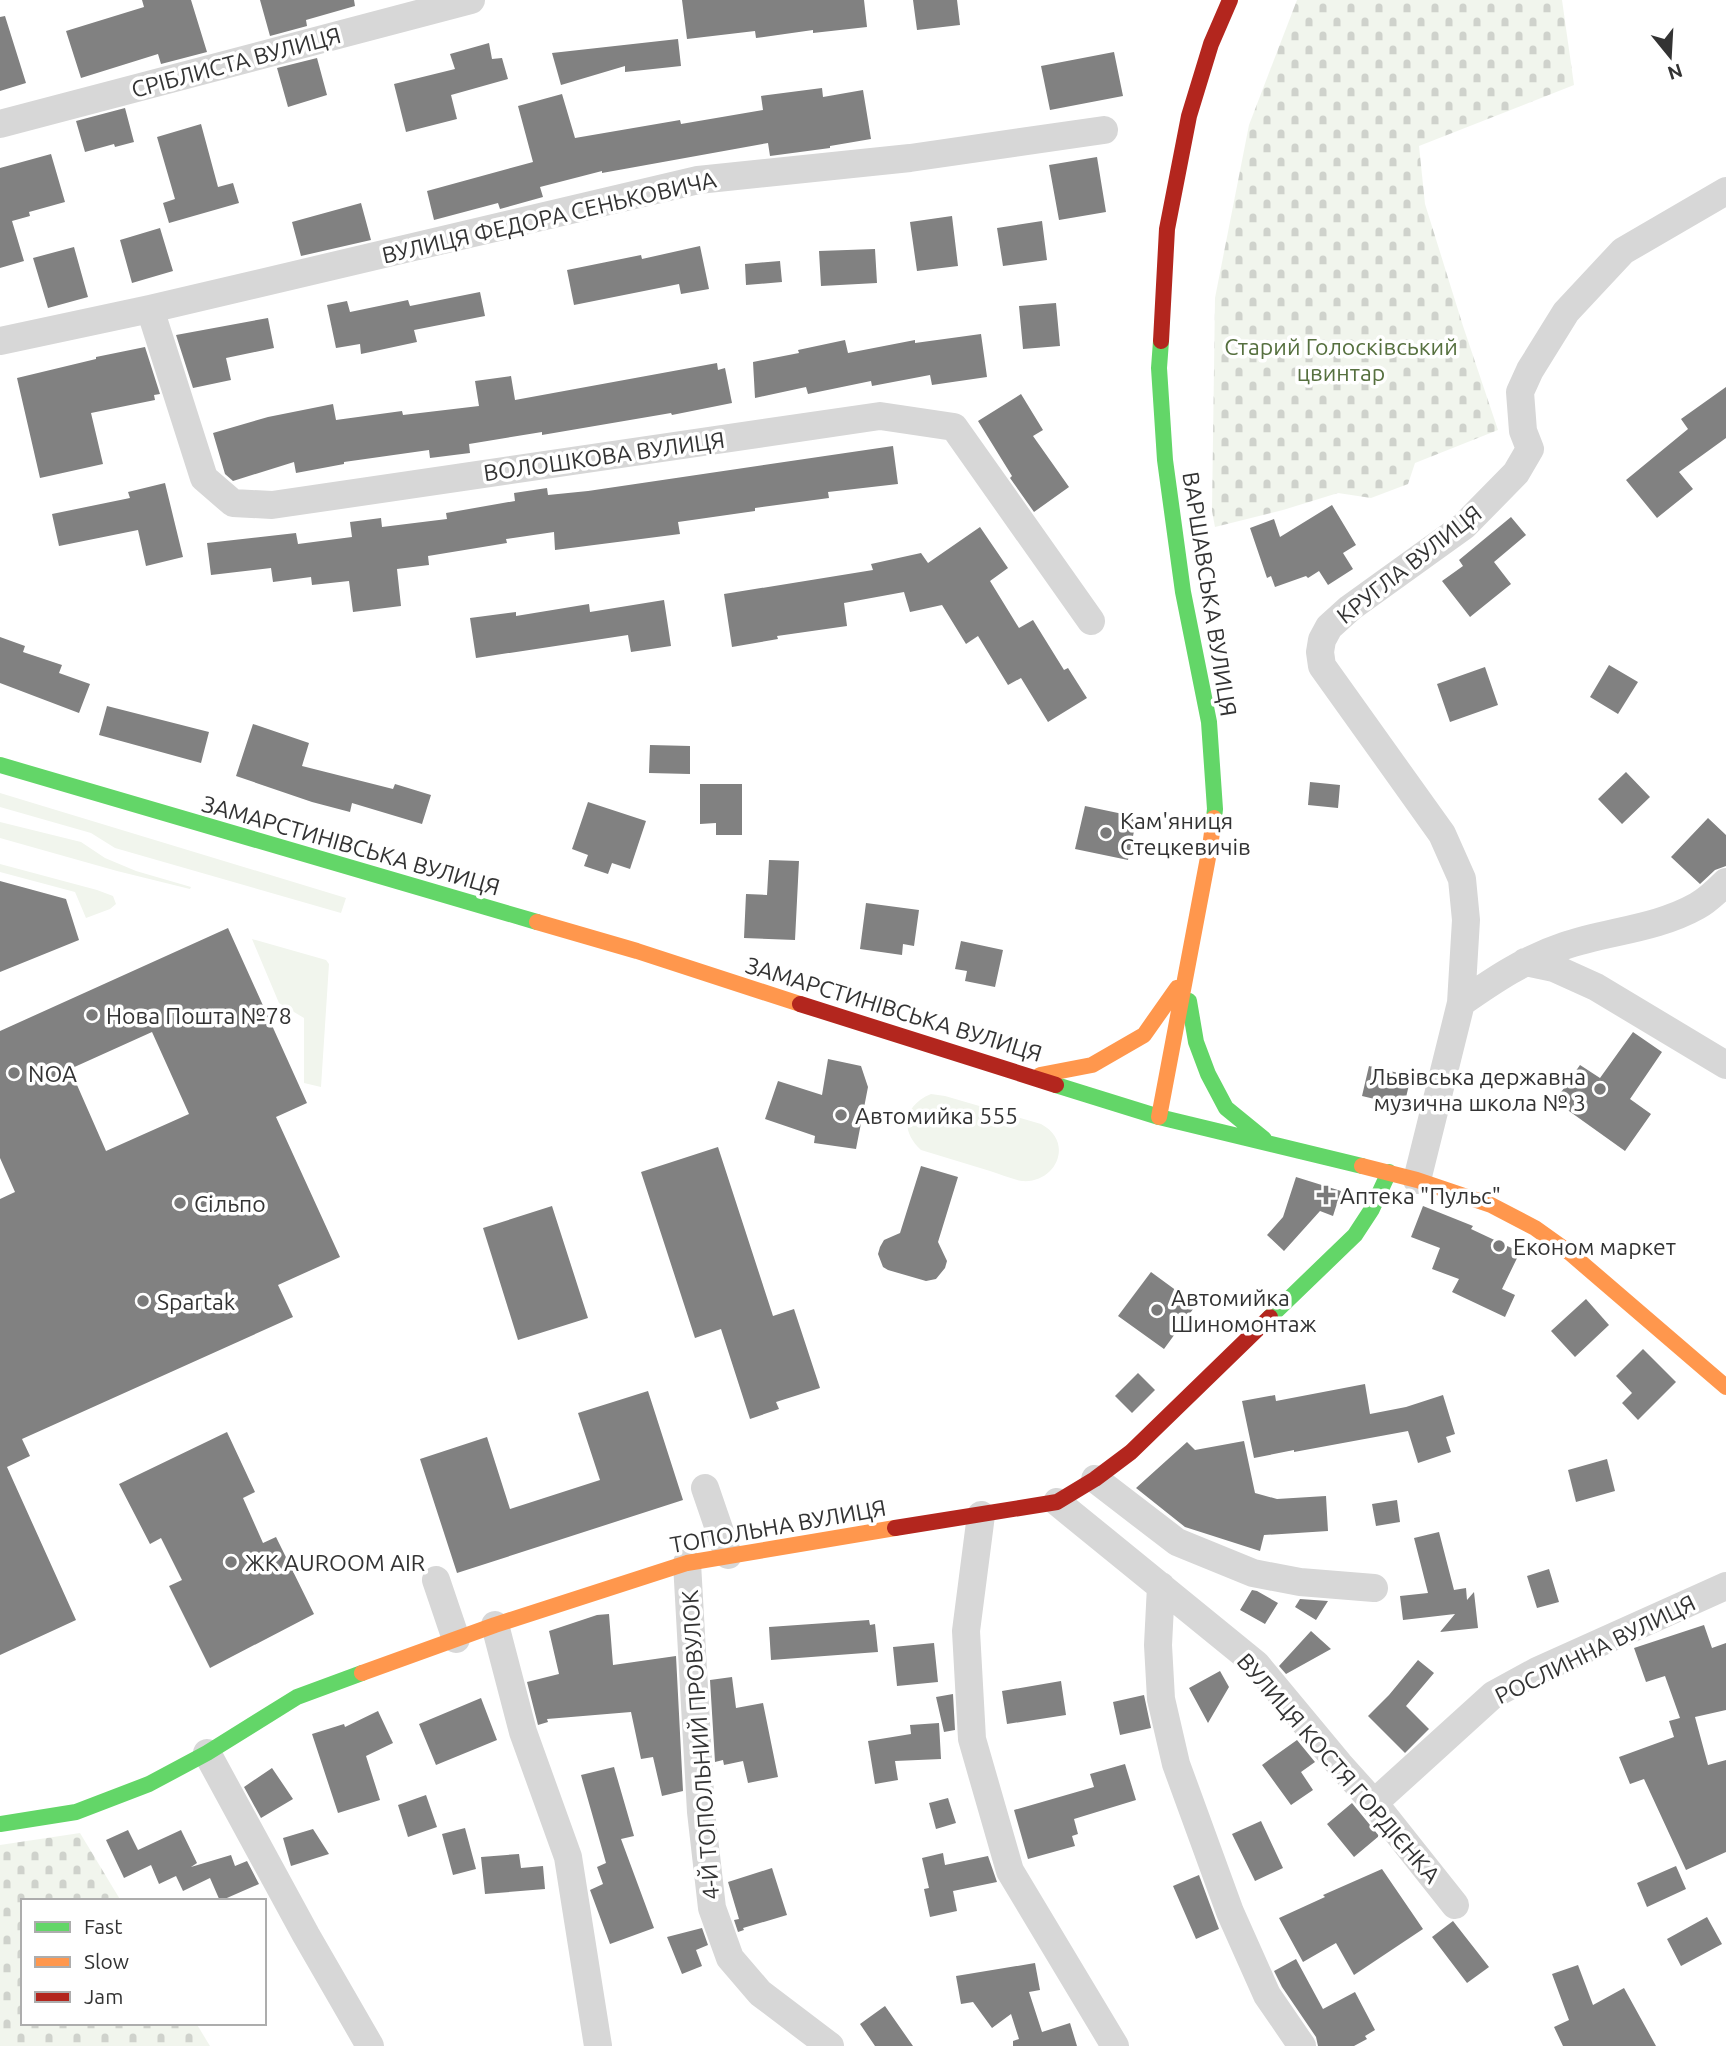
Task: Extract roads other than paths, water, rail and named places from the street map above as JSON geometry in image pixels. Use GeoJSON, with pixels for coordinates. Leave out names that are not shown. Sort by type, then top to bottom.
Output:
{"type":"FeatureCollection","features":[{"type":"Feature","properties":{"kind":"main road","name":"ВАРШАВСЬКА ВУЛИЦЯ"},"geometry":{"type":"LineString","coordinates":[[1159,1117],[1215,809],[1209,722],[1182,592],[1164,460],[1159,368],[1162,292],[1167,229],[1189,116],[1211,44],[1230,0]]}},
{"type":"Feature","properties":{"kind":"main road","name":"ЗАМАРСТИНІВСЬКА ВУЛИЦЯ"},"geometry":{"type":"LineString","coordinates":[[0,765],[637,951],[1159,1117],[1389,1172],[1491,1205],[1535,1228],[1570,1253],[1723,1374]]}},
{"type":"Feature","properties":{"kind":"main road"},"geometry":{"type":"LineString","coordinates":[[1032,1076],[1092,1065],[1144,1035],[1185,978]]}},
{"type":"Feature","properties":{"kind":"main road"},"geometry":{"type":"LineString","coordinates":[[1185,978],[1196,1042],[1208,1074],[1226,1108],[1267,1142]]}},
{"type":"Feature","properties":{"kind":"main road","name":"ТОПОЛЬНА ВУЛИЦЯ"},"geometry":{"type":"LineString","coordinates":[[0,1825],[76,1812],[149,1784],[207,1753],[297,1697],[495,1625],[687,1563],[1056,1502],[1131,1452],[1355,1235],[1372,1209],[1389,1172]]}},
{"type":"Feature","properties":{"kind":"street","name":"СРІБЛИСТА ВУЛИЦЯ"},"geometry":{"type":"LineString","coordinates":[[0,124],[471,0]]}},
{"type":"Feature","properties":{"kind":"street","name":"ВУЛИЦЯ ФЕДОРА СЕНЬКОВИЧА"},"geometry":{"type":"LineString","coordinates":[[0,341],[150,309],[698,180],[910,158],[1104,130]]}},
{"type":"Feature","properties":{"kind":"street","name":"КРУГЛА ВУЛИЦЯ"},"geometry":{"type":"LineString","coordinates":[[1417,1180],[1461,1003],[1466,920],[1462,879],[1442,834],[1322,666],[1322,640],[1329,627],[1350,608],[1464,526],[1516,473],[1530,449],[1523,431],[1520,392],[1530,370],[1566,312],[1623,251],[1726,191]]}},
{"type":"Feature","properties":{"kind":"street","name":"ВОЛОШКОВА ВУЛИЦЯ"},"geometry":{"type":"LineString","coordinates":[[150,309],[204,478],[233,503],[272,505],[880,416],[954,427],[1091,621]]}},
{"type":"Feature","properties":{"kind":"street"},"geometry":{"type":"LineString","coordinates":[[1461,1003],[1525,962],[1568,945],[1665,921],[1698,906],[1726,882]]}},
{"type":"Feature","properties":{"kind":"street"},"geometry":{"type":"LineString","coordinates":[[1525,962],[1554,968],[1596,987],[1726,1065]]}},
{"type":"Feature","properties":{"kind":"street"},"geometry":{"type":"LineString","coordinates":[[1094,1479],[1177,1542],[1253,1573],[1300,1582],[1374,1588]]}},
{"type":"Feature","properties":{"kind":"street"},"geometry":{"type":"LineString","coordinates":[[705,1488],[728,1555]]}},
{"type":"Feature","properties":{"kind":"street","name":"ВУЛИЦЯ КОСТЯ ГОРДІЄНКА"},"geometry":{"type":"LineString","coordinates":[[1056,1502],[1256,1664],[1374,1803],[1455,1905]]}},
{"type":"Feature","properties":{"kind":"street"},"geometry":{"type":"LineString","coordinates":[[981,1515],[966,1631],[972,1739],[1010,1871],[1115,2046]]}},
{"type":"Feature","properties":{"kind":"street","name":"4-Й ТОПОЛЬНИЙ ПРОВУЛОК"},"geometry":{"type":"LineString","coordinates":[[687,1563],[701,1812],[712,1908],[730,1958],[760,1993],[830,2046]]}},
{"type":"Feature","properties":{"kind":"street"},"geometry":{"type":"LineString","coordinates":[[436,1580],[456,1639]]}},
{"type":"Feature","properties":{"kind":"street"},"geometry":{"type":"LineString","coordinates":[[1161,1586],[1157,1645],[1161,1699],[1176,1764],[1230,1912],[1267,1995],[1301,2046]]}},
{"type":"Feature","properties":{"kind":"street","name":"РОСЛИННА ВУЛИЦЯ"},"geometry":{"type":"LineString","coordinates":[[1374,1803],[1493,1695],[1537,1671],[1726,1586]]}},
{"type":"Feature","properties":{"kind":"street"},"geometry":{"type":"LineString","coordinates":[[495,1625],[523,1732],[568,1857],[598,2046]]}},
{"type":"Feature","properties":{"kind":"street"},"geometry":{"type":"LineString","coordinates":[[207,1753],[370,2046]]}},
{"type":"Feature","properties":{"kind":"place","name":"Кам'яниця Стецкевичів"},"geometry":{"type":"Point","coordinates":[1106,833]}},
{"type":"Feature","properties":{"kind":"place","name":"Нова Пошта №78"},"geometry":{"type":"Point","coordinates":[92,1015]}},
{"type":"Feature","properties":{"kind":"place","name":"NOA"},"geometry":{"type":"Point","coordinates":[14,1073]}},
{"type":"Feature","properties":{"kind":"place","name":"Львівська державна музична школа № 3"},"geometry":{"type":"Point","coordinates":[1600,1089]}},
{"type":"Feature","properties":{"kind":"place","name":"Автомийка 555"},"geometry":{"type":"Point","coordinates":[841,1115]}},
{"type":"Feature","properties":{"kind":"place","name":"Аптека \"Пульс\""},"geometry":{"type":"Point","coordinates":[1326,1195]}},
{"type":"Feature","properties":{"kind":"place","name":"Сільпо"},"geometry":{"type":"Point","coordinates":[180,1203]}},
{"type":"Feature","properties":{"kind":"place","name":"Економ маркет"},"geometry":{"type":"Point","coordinates":[1499,1246]}},
{"type":"Feature","properties":{"kind":"place","name":"Spartak"},"geometry":{"type":"Point","coordinates":[143,1301]}},
{"type":"Feature","properties":{"kind":"place","name":"Автомийка Шиномонтаж"},"geometry":{"type":"Point","coordinates":[1157,1310]}},
{"type":"Feature","properties":{"kind":"place","name":"ЖК AUROOM AIR"},"geometry":{"type":"Point","coordinates":[231,1562]}},
{"type":"Feature","properties":{"kind":"park label","name":"Старий Голосківський цвинтар"},"geometry":{"type":"Point","coordinates":[1341,359]}}]}
